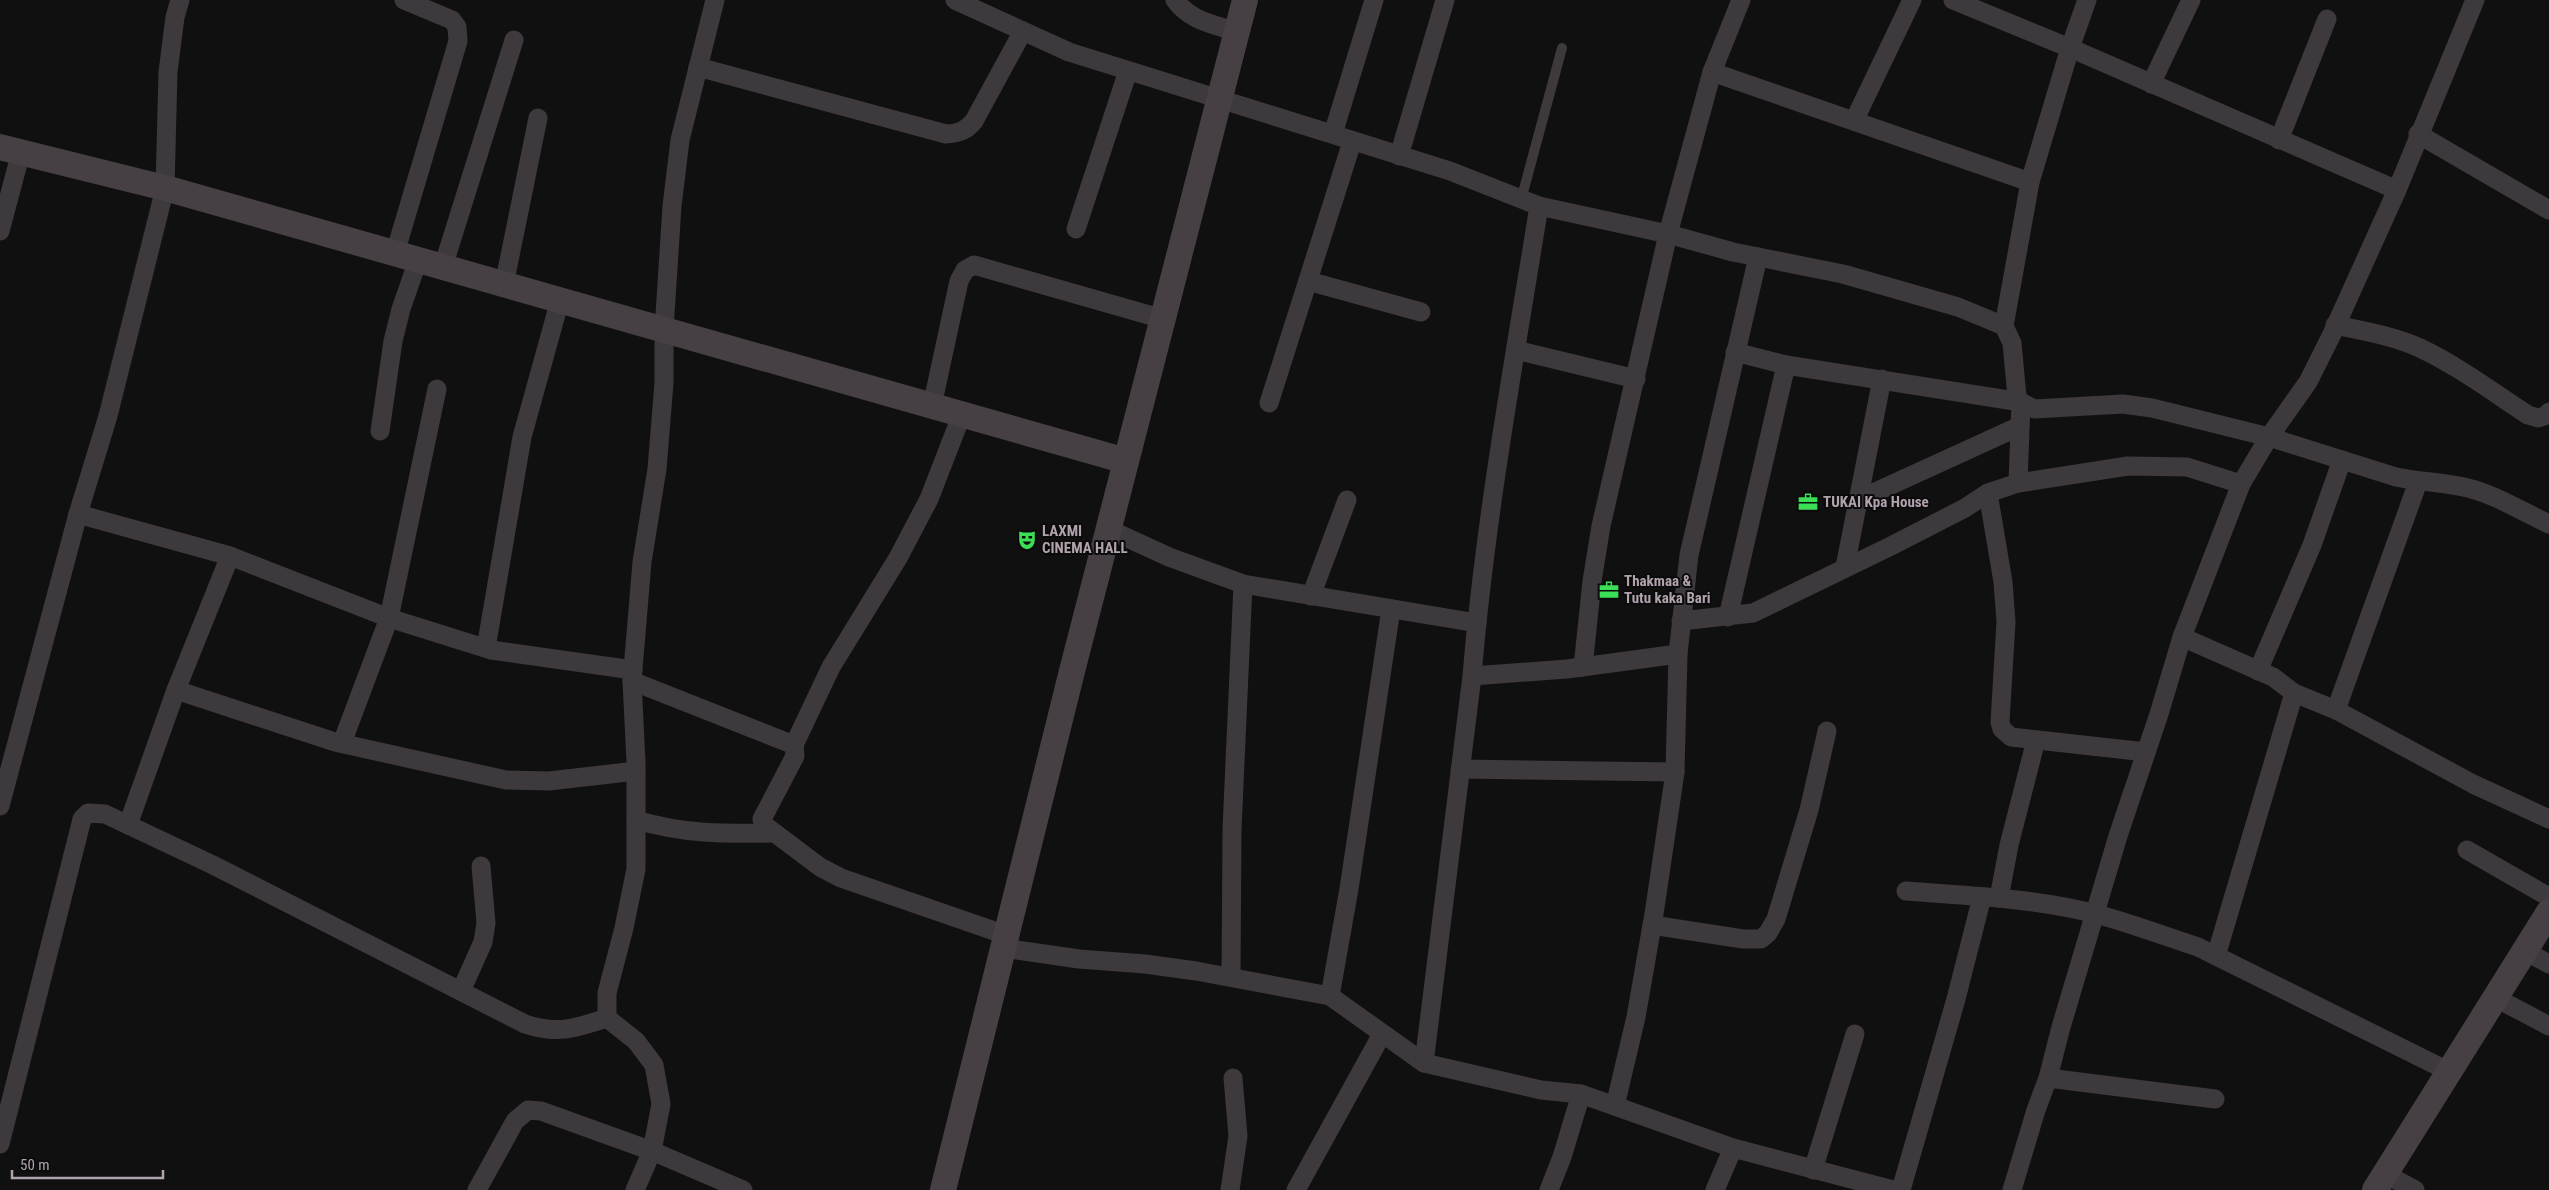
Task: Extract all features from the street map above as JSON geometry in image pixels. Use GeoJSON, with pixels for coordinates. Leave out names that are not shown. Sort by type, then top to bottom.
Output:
{"type":"FeatureCollection","features":[{"type":"Feature","properties":{"kind":"street"},"geometry":{"type":"LineString","coordinates":[[0,806],[78,514],[108,416],[165,188],[168,72],[175,17],[180,0]]}},
{"type":"Feature","properties":{"kind":"street"},"geometry":{"type":"LineString","coordinates":[[380,432],[393,341],[401,309],[407,257],[458,40],[457,27],[452,20],[404,0]]}},
{"type":"Feature","properties":{"kind":"street"},"geometry":{"type":"LineString","coordinates":[[607,1018],[607,993],[624,928],[636,869],[636,771],[632,675],[642,562],[658,468],[672,206],[679,149],[715,0]]}},
{"type":"Feature","properties":{"kind":"street"},"geometry":{"type":"LineString","coordinates":[[955,0],[1069,52],[1333,134],[1352,142],[1450,171],[1530,203],[1871,282],[1958,307],[2004,326]]}},
{"type":"Feature","properties":{"kind":"street"},"geometry":{"type":"LineString","coordinates":[[1175,0],[1186,13],[1195,19],[1237,32]]}},
{"type":"Feature","properties":{"kind":"street"},"geometry":{"type":"LineString","coordinates":[[943,1190],[1108,529],[1245,0]]}},
{"type":"Feature","properties":{"kind":"street"},"geometry":{"type":"LineString","coordinates":[[1333,134],[1374,0]]}},
{"type":"Feature","properties":{"kind":"street"},"geometry":{"type":"LineString","coordinates":[[1398,156],[1445,0]]}},
{"type":"Feature","properties":{"kind":"street"},"geometry":{"type":"LineString","coordinates":[[1583,667],[1600,526],[1636,379],[1668,234],[1712,72],[1741,0]]}},
{"type":"Feature","properties":{"kind":"street"},"geometry":{"type":"LineString","coordinates":[[1854,122],[1912,0]]}},
{"type":"Feature","properties":{"kind":"street"},"geometry":{"type":"LineString","coordinates":[[1952,0],[2070,48],[2397,190]]}},
{"type":"Feature","properties":{"kind":"street"},"geometry":{"type":"LineString","coordinates":[[2018,482],[2021,402],[2017,397],[2012,343],[2004,326],[2030,182],[2070,48],[2087,0]]}},
{"type":"Feature","properties":{"kind":"street"},"geometry":{"type":"LineString","coordinates":[[2151,84],[2191,0]]}},
{"type":"Feature","properties":{"kind":"street"},"geometry":{"type":"LineString","coordinates":[[2012,1190],[2036,1110],[2048,1078],[2061,1027],[2118,836],[2182,637],[2241,484],[2269,437],[2308,382],[2397,190],[2418,134],[2475,0]]}},
{"type":"Feature","properties":{"kind":"street"},"geometry":{"type":"LineString","coordinates":[[2280,140],[2327,19]]}},
{"type":"Feature","properties":{"kind":"street"},"geometry":{"type":"LineString","coordinates":[[698,67],[946,134],[959,133],[968,129],[974,122],[1023,31]]}},
{"type":"Feature","properties":{"kind":"street"},"geometry":{"type":"LineString","coordinates":[[443,267],[514,40]]}},
{"type":"Feature","properties":{"kind":"street"},"geometry":{"type":"LineString","coordinates":[[1076,229],[1128,71]]}},
{"type":"Feature","properties":{"kind":"street"},"geometry":{"type":"LineString","coordinates":[[1712,72],[2030,182]]}},
{"type":"Feature","properties":{"kind":"street"},"geometry":{"type":"LineString","coordinates":[[504,285],[538,118]]}},
{"type":"Feature","properties":{"kind":"street"},"geometry":{"type":"LineString","coordinates":[[2418,134],[2549,210]]}},
{"type":"Feature","properties":{"kind":"street"},"geometry":{"type":"LineString","coordinates":[[1269,402],[1352,142]]}},
{"type":"Feature","properties":{"kind":"street"},"geometry":{"type":"LineString","coordinates":[[0,231],[10,149],[165,188],[1126,461]]}},
{"type":"Feature","properties":{"kind":"street"},"geometry":{"type":"LineString","coordinates":[[1424,1063],[1472,676],[1476,623],[1516,350],[1530,203]]}},
{"type":"Feature","properties":{"kind":"street"},"geometry":{"type":"LineString","coordinates":[[1615,1106],[1636,1017],[1675,772],[1680,621],[1689,555],[1758,256]]}},
{"type":"Feature","properties":{"kind":"street"},"geometry":{"type":"LineString","coordinates":[[932,406],[959,281],[965,270],[974,265],[1163,319]]}},
{"type":"Feature","properties":{"kind":"street"},"geometry":{"type":"LineString","coordinates":[[1308,280],[1421,312]]}},
{"type":"Feature","properties":{"kind":"street"},"geometry":{"type":"LineString","coordinates":[[486,648],[522,437],[560,300]]}},
{"type":"Feature","properties":{"kind":"street"},"geometry":{"type":"LineString","coordinates":[[2335,325],[2396,339],[2420,348],[2447,362],[2528,415],[2538,418],[2547,415],[2549,412]]}},
{"type":"Feature","properties":{"kind":"street"},"geometry":{"type":"LineString","coordinates":[[1516,350],[1636,379]]}},
{"type":"Feature","properties":{"kind":"street"},"geometry":{"type":"LineString","coordinates":[[1735,352],[1786,365],[2021,402],[2034,409],[2122,404],[2152,408],[2269,437],[2418,482],[2445,482],[2471,488],[2549,524]]}},
{"type":"Feature","properties":{"kind":"street"},"geometry":{"type":"LineString","coordinates":[[1728,617],[1786,365]]}},
{"type":"Feature","properties":{"kind":"street"},"geometry":{"type":"LineString","coordinates":[[1845,567],[1882,379]]}},
{"type":"Feature","properties":{"kind":"street"},"geometry":{"type":"LineString","coordinates":[[342,743],[389,618],[437,389]]}},
{"type":"Feature","properties":{"kind":"street"},"geometry":{"type":"LineString","coordinates":[[962,414],[929,499],[898,558],[830,667],[794,745],[795,756],[762,819],[765,827],[820,867],[841,878],[1005,942],[1079,959],[1145,964],[1231,977],[1269,986],[1330,996],[1424,1063],[1541,1090],[1581,1094],[1733,1148],[1813,1170],[1841,1184],[1893,1190]]}},
{"type":"Feature","properties":{"kind":"street"},"geometry":{"type":"LineString","coordinates":[[1858,500],[2020,426]]}},
{"type":"Feature","properties":{"kind":"street"},"geometry":{"type":"LineString","coordinates":[[2258,670],[2312,545],[2342,460]]}},
{"type":"Feature","properties":{"kind":"street"},"geometry":{"type":"LineString","coordinates":[[1680,621],[1753,613],[1891,546],[1965,508],[1988,493],[2018,482],[2128,466],[2187,467],[2241,484]]}},
{"type":"Feature","properties":{"kind":"street"},"geometry":{"type":"LineString","coordinates":[[2336,710],[2418,482]]}},
{"type":"Feature","properties":{"kind":"street"},"geometry":{"type":"LineString","coordinates":[[1988,493],[2003,582],[2006,622],[2000,722],[2002,729],[2011,737],[2146,752]]}},
{"type":"Feature","properties":{"kind":"street"},"geometry":{"type":"LineString","coordinates":[[1311,596],[1347,500]]}},
{"type":"Feature","properties":{"kind":"street"},"geometry":{"type":"LineString","coordinates":[[78,514],[230,556],[389,618],[486,648],[632,675],[794,745]]}},
{"type":"Feature","properties":{"kind":"street"},"geometry":{"type":"LineString","coordinates":[[1108,529],[1169,557],[1243,584],[1476,623]]}},
{"type":"Feature","properties":{"kind":"street"},"geometry":{"type":"LineString","coordinates":[[128,825],[176,690],[230,556]]}},
{"type":"Feature","properties":{"kind":"street"},"geometry":{"type":"LineString","coordinates":[[1231,977],[1232,829],[1243,584]]}},
{"type":"Feature","properties":{"kind":"street"},"geometry":{"type":"LineString","coordinates":[[1330,996],[1350,889],[1392,609]]}},
{"type":"Feature","properties":{"kind":"street"},"geometry":{"type":"LineString","coordinates":[[2182,637],[2273,677],[2294,693],[2336,710],[2473,784],[2549,819]]}},
{"type":"Feature","properties":{"kind":"street"},"geometry":{"type":"LineString","coordinates":[[1472,676],[1583,667],[1678,654]]}},
{"type":"Feature","properties":{"kind":"street"},"geometry":{"type":"LineString","coordinates":[[176,690],[342,743],[506,780],[549,781],[636,771]]}},
{"type":"Feature","properties":{"kind":"street"},"geometry":{"type":"LineString","coordinates":[[2216,956],[2294,693]]}},
{"type":"Feature","properties":{"kind":"street"},"geometry":{"type":"LineString","coordinates":[[1652,925],[1743,940],[1761,940],[1768,933],[1776,919],[1809,810],[1827,731]]}},
{"type":"Feature","properties":{"kind":"street"},"geometry":{"type":"LineString","coordinates":[[1901,1190],[1956,999],[2009,846],[2036,740]]}},
{"type":"Feature","properties":{"kind":"street"},"geometry":{"type":"LineString","coordinates":[[1460,769],[1675,772]]}},
{"type":"Feature","properties":{"kind":"street"},"geometry":{"type":"LineString","coordinates":[[0,1144],[82,819],[88,813],[96,812],[128,825],[213,865],[525,1024],[543,1030],[564,1031],[607,1018]]}},
{"type":"Feature","properties":{"kind":"street"},"geometry":{"type":"LineString","coordinates":[[636,820],[664,828],[710,834],[773,833]]}},
{"type":"Feature","properties":{"kind":"street"},"geometry":{"type":"LineString","coordinates":[[2467,850],[2549,897]]}},
{"type":"Feature","properties":{"kind":"street"},"geometry":{"type":"LineString","coordinates":[[462,992],[483,942],[486,923],[481,866]]}},
{"type":"Feature","properties":{"kind":"street"},"geometry":{"type":"LineString","coordinates":[[1906,891],[1991,898],[2095,914],[2198,947],[2450,1072]]}},
{"type":"Feature","properties":{"kind":"street"},"geometry":{"type":"LineString","coordinates":[[2415,1190],[2380,1182],[2549,912]]}},
{"type":"Feature","properties":{"kind":"street"},"geometry":{"type":"LineString","coordinates":[[2525,951],[2549,964]]}},
{"type":"Feature","properties":{"kind":"street"},"geometry":{"type":"LineString","coordinates":[[2496,998],[2549,1026]]}},
{"type":"Feature","properties":{"kind":"street"},"geometry":{"type":"LineString","coordinates":[[607,1018],[636,1041],[654,1065],[661,1104],[652,1150],[635,1190]]}},
{"type":"Feature","properties":{"kind":"street"},"geometry":{"type":"LineString","coordinates":[[1296,1190],[1382,1034]]}},
{"type":"Feature","properties":{"kind":"street"},"geometry":{"type":"LineString","coordinates":[[1813,1170],[1855,1034]]}},
{"type":"Feature","properties":{"kind":"street"},"geometry":{"type":"LineString","coordinates":[[1230,1190],[1238,1136],[1233,1078]]}},
{"type":"Feature","properties":{"kind":"street"},"geometry":{"type":"LineString","coordinates":[[2048,1078],[2215,1100]]}},
{"type":"Feature","properties":{"kind":"street"},"geometry":{"type":"LineString","coordinates":[[1549,1190],[1562,1157],[1581,1094]]}},
{"type":"Feature","properties":{"kind":"street"},"geometry":{"type":"LineString","coordinates":[[477,1190],[515,1121],[528,1110],[541,1111],[652,1150],[743,1190]]}},
{"type":"Feature","properties":{"kind":"street"},"geometry":{"type":"LineString","coordinates":[[1715,1190],[1733,1148]]}},
{"type":"Feature","properties":{"kind":"lane"},"geometry":{"type":"LineString","coordinates":[[1530,203],[1562,48]]}},
{"type":"Feature","properties":{"kind":"place","name":"TUKAI Kpa House"},"geometry":{"type":"Point","coordinates":[1808,502]}},
{"type":"Feature","properties":{"kind":"place","name":"LAXMI CINEMA HALL"},"geometry":{"type":"Point","coordinates":[1027,540]}},
{"type":"Feature","properties":{"kind":"place","name":"Thakmaa & Tutu kaka Bari"},"geometry":{"type":"Point","coordinates":[1609,590]}}]}
